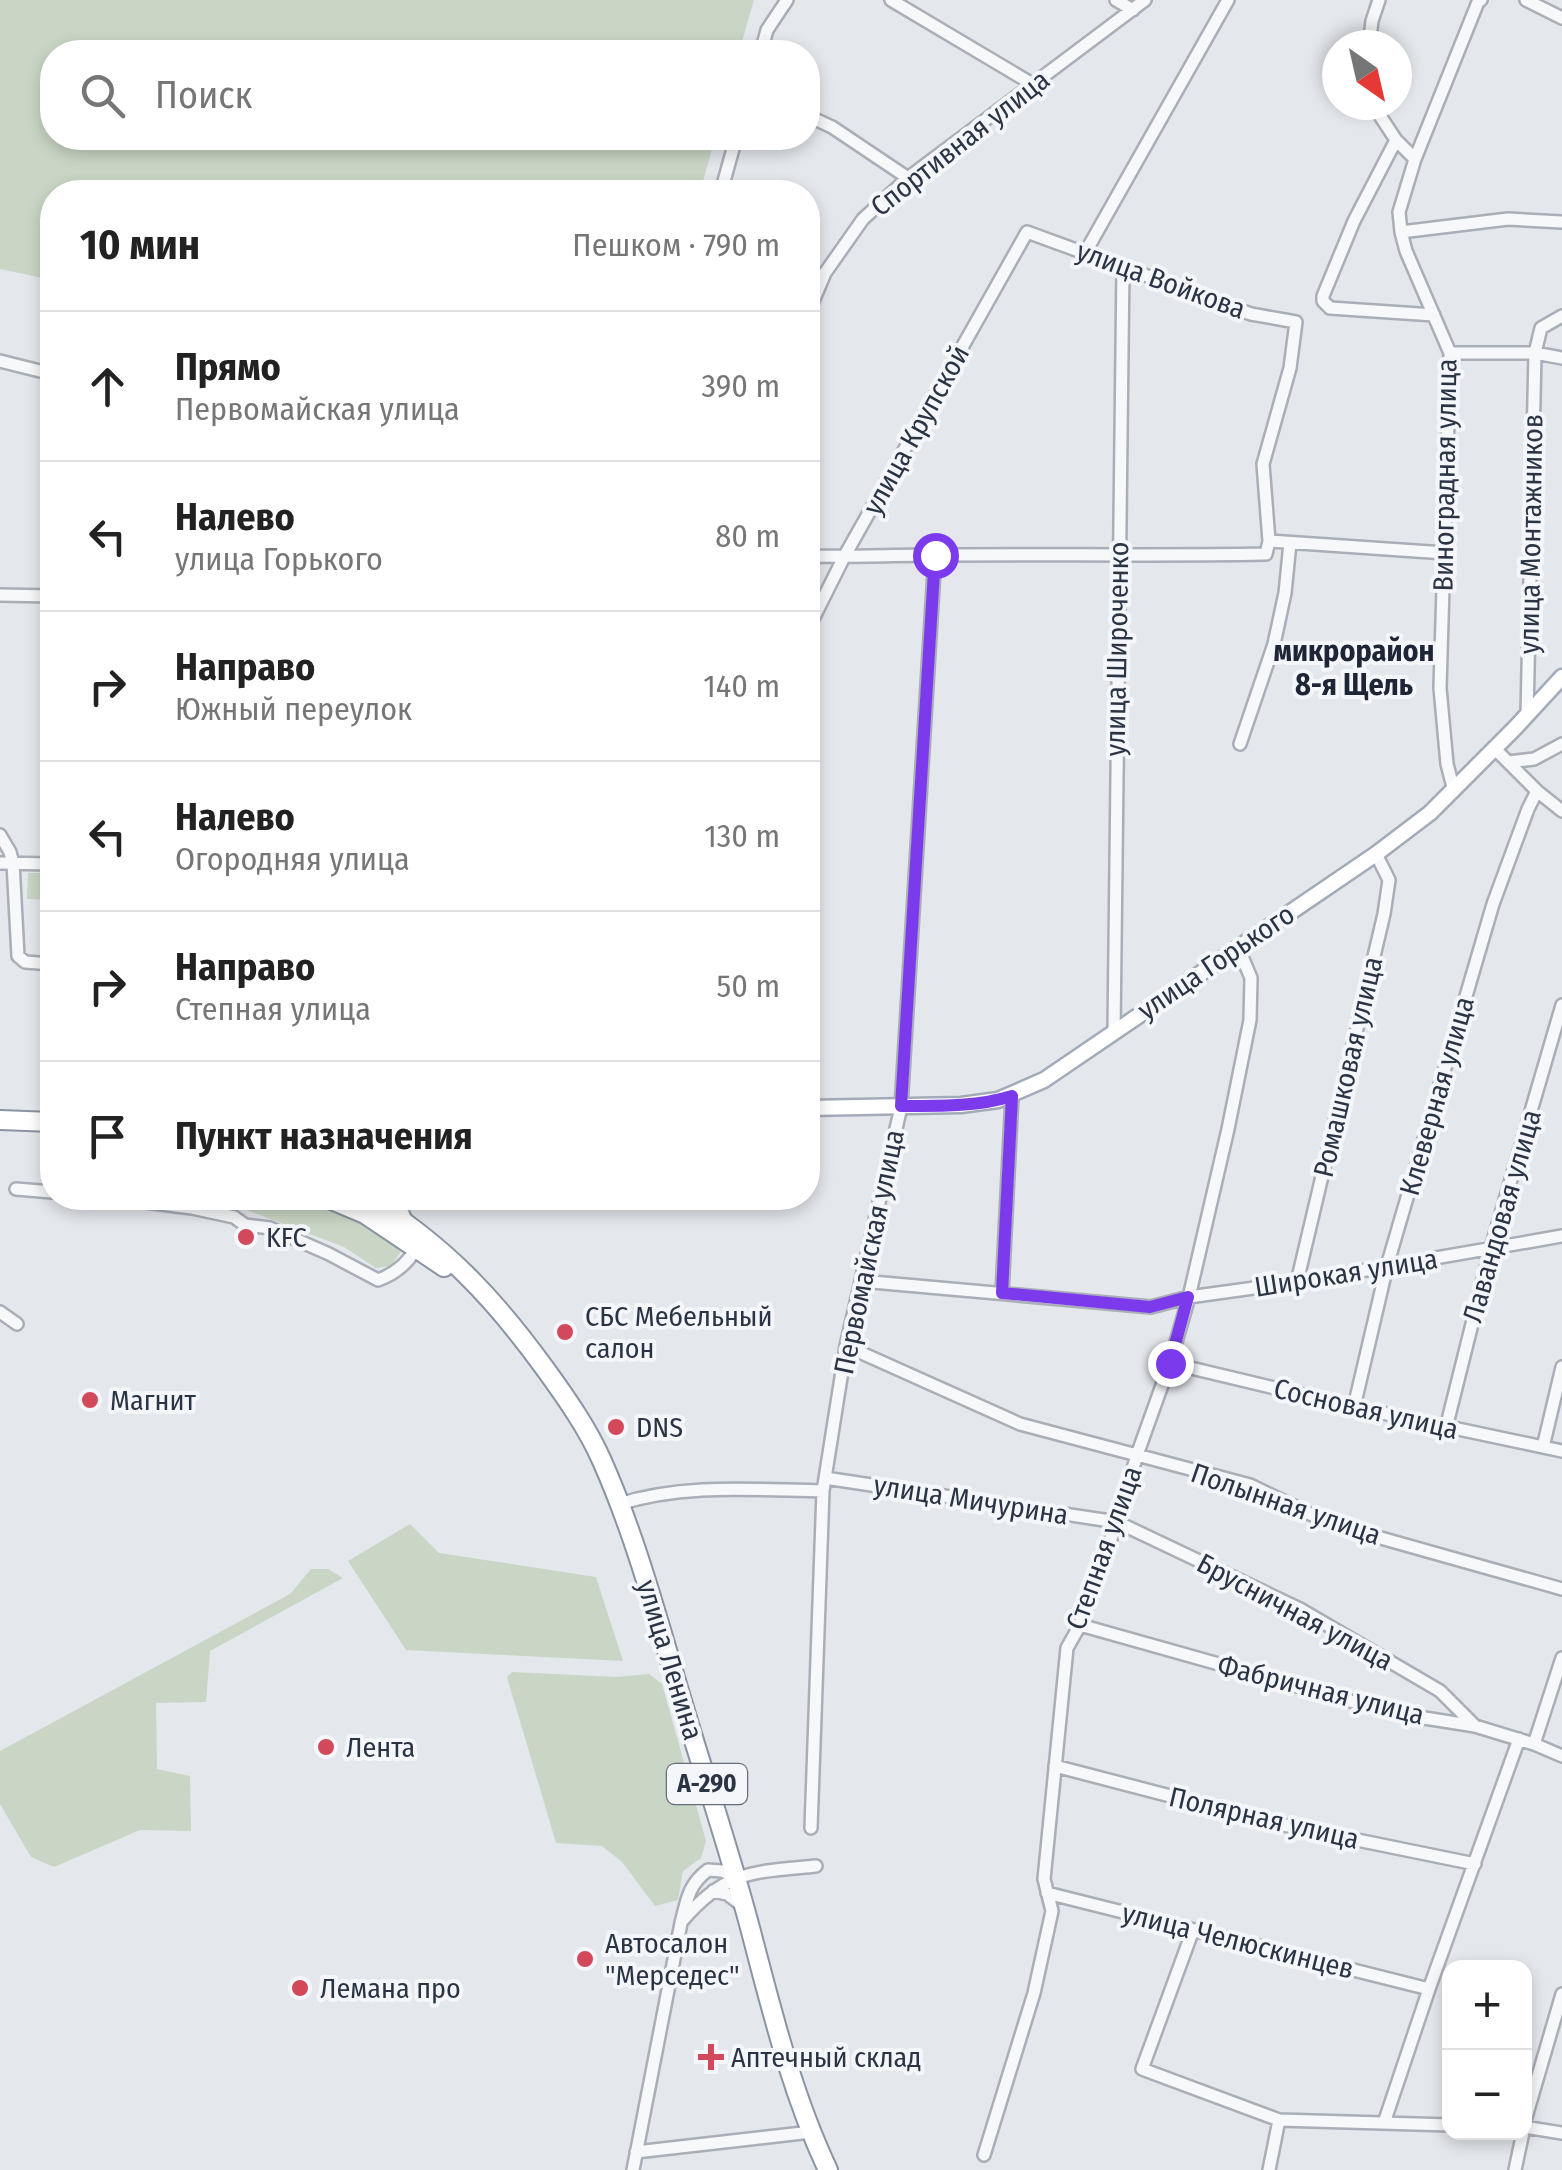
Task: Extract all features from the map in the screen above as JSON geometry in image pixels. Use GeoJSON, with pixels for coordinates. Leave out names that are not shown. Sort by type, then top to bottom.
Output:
{"type":"FeatureCollection","features":[{"type":"Feature","properties":{"kind":"highway"},"geometry":{"type":"LineString","coordinates":[[4,1117],[40,1117]]}},
{"type":"Feature","properties":{"kind":"highway","name":"А-290"},"geometry":{"type":"LineString","coordinates":[[387,1210],[417,1247],[486,1294]]}},
{"type":"Feature","properties":{"kind":"highway","name":"А-290"},"geometry":{"type":"LineString","coordinates":[[390,1210],[462,1268],[486,1294]]}},
{"type":"Feature","properties":{"kind":"highway","name":"улица Ленина"},"geometry":{"type":"LineString","coordinates":[[486,1294],[522,1336],[573,1408],[601,1458],[620,1504],[736,1877],[792,2078],[828,2170]]}},
{"type":"Feature","properties":{"kind":"main road","name":"улица Горького"},"geometry":{"type":"LineString","coordinates":[[820,1108],[962,1105],[1012,1096],[1044,1080],[1430,813],[1562,677]]}},
{"type":"Feature","properties":{"kind":"street"},"geometry":{"type":"LineString","coordinates":[[764,40],[787,0]]}},
{"type":"Feature","properties":{"kind":"street"},"geometry":{"type":"LineString","coordinates":[[892,0],[1034,85]]}},
{"type":"Feature","properties":{"kind":"street"},"geometry":{"type":"LineString","coordinates":[[1116,0],[1133,10]]}},
{"type":"Feature","properties":{"kind":"street","name":"Спортивная улица"},"geometry":{"type":"LineString","coordinates":[[820,285],[863,219],[908,178],[1146,0]]}},
{"type":"Feature","properties":{"kind":"street"},"geometry":{"type":"LineString","coordinates":[[1085,253],[1228,0]]}},
{"type":"Feature","properties":{"kind":"street"},"geometry":{"type":"LineString","coordinates":[[1370,30],[1379,0]]}},
{"type":"Feature","properties":{"kind":"street"},"geometry":{"type":"LineString","coordinates":[[1526,0],[1562,18]]}},
{"type":"Feature","properties":{"kind":"street"},"geometry":{"type":"LineString","coordinates":[[1480,1],[1415,159],[1399,212],[1400,232],[1508,219],[1562,222]]}},
{"type":"Feature","properties":{"kind":"street"},"geometry":{"type":"LineString","coordinates":[[1383,120],[1415,159]]}},
{"type":"Feature","properties":{"kind":"street"},"geometry":{"type":"LineString","coordinates":[[820,122],[908,178]]}},
{"type":"Feature","properties":{"kind":"street"},"geometry":{"type":"LineString","coordinates":[[1396,140],[1354,221],[1323,296],[1330,308],[1434,315]]}},
{"type":"Feature","properties":{"kind":"street"},"geometry":{"type":"LineString","coordinates":[[724,180],[733,150]]}},
{"type":"Feature","properties":{"kind":"street","name":"улица Войкова"},"geometry":{"type":"LineString","coordinates":[[1027,232],[1252,314],[1296,322],[1290,368],[1263,464],[1269,541]]}},
{"type":"Feature","properties":{"kind":"street","name":"улица Крупской"},"geometry":{"type":"LineString","coordinates":[[820,605],[1027,232]]}},
{"type":"Feature","properties":{"kind":"street","name":"Виноградная улица"},"geometry":{"type":"LineString","coordinates":[[1400,232],[1450,353],[1440,688],[1446,764],[1454,791]]}},
{"type":"Feature","properties":{"kind":"street","name":"улица Широченко"},"geometry":{"type":"LineString","coordinates":[[1114,1032],[1123,266]]}},
{"type":"Feature","properties":{"kind":"street"},"geometry":{"type":"LineString","coordinates":[[1535,353],[1542,328],[1562,316]]}},
{"type":"Feature","properties":{"kind":"street"},"geometry":{"type":"LineString","coordinates":[[1450,353],[1535,353],[1562,358]]}},
{"type":"Feature","properties":{"kind":"street","name":"улица Монтажников"},"geometry":{"type":"LineString","coordinates":[[1527,715],[1535,353]]}},
{"type":"Feature","properties":{"kind":"street"},"geometry":{"type":"LineString","coordinates":[[0,361],[40,371]]}},
{"type":"Feature","properties":{"kind":"street"},"geometry":{"type":"LineString","coordinates":[[820,556],[1266,554],[1269,541],[1444,553]]}},
{"type":"Feature","properties":{"kind":"street"},"geometry":{"type":"LineString","coordinates":[[1240,744],[1274,644],[1290,544]]}},
{"type":"Feature","properties":{"kind":"street","name":"Первомайская улица"},"geometry":{"type":"LineString","coordinates":[[811,1828],[824,1484],[846,1346],[901,1106],[935,555]]}},
{"type":"Feature","properties":{"kind":"street"},"geometry":{"type":"LineString","coordinates":[[0,596],[40,596]]}},
{"type":"Feature","properties":{"kind":"street"},"geometry":{"type":"LineString","coordinates":[[1508,762],[1534,759],[1562,744]]}},
{"type":"Feature","properties":{"kind":"street"},"geometry":{"type":"LineString","coordinates":[[1495,749],[1537,792],[1562,811]]}},
{"type":"Feature","properties":{"kind":"street","name":"Клеверная улица"},"geometry":{"type":"LineString","coordinates":[[1354,1407],[1387,1266],[1493,904],[1537,792]]}},
{"type":"Feature","properties":{"kind":"street"},"geometry":{"type":"LineString","coordinates":[[0,835],[10,852],[6,863],[18,956],[25,962],[40,963]]}},
{"type":"Feature","properties":{"kind":"street","name":"Ромашковая улица"},"geometry":{"type":"LineString","coordinates":[[1296,1282],[1384,914],[1389,880],[1376,854]]}},
{"type":"Feature","properties":{"kind":"street"},"geometry":{"type":"LineString","coordinates":[[6,863],[40,864]]}},
{"type":"Feature","properties":{"kind":"street","name":"Степная улица"},"geometry":{"type":"LineString","coordinates":[[984,2155],[1034,1993],[1052,1911],[1044,1879],[1067,1648],[1080,1625],[1170,1363],[1228,1129],[1250,1020],[1251,978],[1238,947]]}},
{"type":"Feature","properties":{"kind":"street","name":"Лавандовая улица"},"geometry":{"type":"LineString","coordinates":[[1446,1428],[1491,1248],[1562,1005]]}},
{"type":"Feature","properties":{"kind":"street"},"geometry":{"type":"LineString","coordinates":[[1002,1293],[1012,1096]]}},
{"type":"Feature","properties":{"kind":"street"},"geometry":{"type":"LineString","coordinates":[[16,1190],[40,1191]]}},
{"type":"Feature","properties":{"kind":"street"},"geometry":{"type":"LineString","coordinates":[[202,1210],[230,1216],[245,1225],[270,1228],[378,1280],[395,1272],[417,1247]]}},
{"type":"Feature","properties":{"kind":"street","name":"Широкая улица"},"geometry":{"type":"LineString","coordinates":[[862,1280],[1150,1307],[1188,1297],[1562,1236]]}},
{"type":"Feature","properties":{"kind":"street"},"geometry":{"type":"LineString","coordinates":[[0,1312],[17,1324]]}},
{"type":"Feature","properties":{"kind":"street","name":"Полынная улица"},"geometry":{"type":"LineString","coordinates":[[846,1346],[1020,1424],[1250,1485],[1331,1524],[1562,1589]]}},
{"type":"Feature","properties":{"kind":"street","name":"Сосновая улица"},"geometry":{"type":"LineString","coordinates":[[1170,1363],[1562,1451]]}},
{"type":"Feature","properties":{"kind":"street"},"geometry":{"type":"LineString","coordinates":[[1543,1447],[1562,1367]]}},
{"type":"Feature","properties":{"kind":"street","name":"улица Мичурина"},"geometry":{"type":"LineString","coordinates":[[620,1504],[642,1496],[685,1491],[824,1484],[1117,1522]]}},
{"type":"Feature","properties":{"kind":"street","name":"Брусничная улица"},"geometry":{"type":"LineString","coordinates":[[1117,1522],[1300,1610],[1440,1691],[1474,1726]]}},
{"type":"Feature","properties":{"kind":"street","name":"Фабричная улица"},"geometry":{"type":"LineString","coordinates":[[1080,1625],[1392,1713],[1474,1726],[1562,1756]]}},
{"type":"Feature","properties":{"kind":"street"},"geometry":{"type":"LineString","coordinates":[[1534,1744],[1562,1658]]}},
{"type":"Feature","properties":{"kind":"street"},"geometry":{"type":"LineString","coordinates":[[1384,2123],[1428,1989],[1520,1739]]}},
{"type":"Feature","properties":{"kind":"street","name":"Полярная улица"},"geometry":{"type":"LineString","coordinates":[[1055,1766],[1274,1824],[1475,1864]]}},
{"type":"Feature","properties":{"kind":"street"},"geometry":{"type":"LineString","coordinates":[[633,2170],[681,1923],[691,1888],[725,1842]]}},
{"type":"Feature","properties":{"kind":"street"},"geometry":{"type":"LineString","coordinates":[[681,1923],[712,1891],[736,1877],[816,1866]]}},
{"type":"Feature","properties":{"kind":"street"},"geometry":{"type":"LineString","coordinates":[[708,1870],[736,1877]]}},
{"type":"Feature","properties":{"kind":"street"},"geometry":{"type":"LineString","coordinates":[[712,1891],[727,1894],[744,1907]]}},
{"type":"Feature","properties":{"kind":"street","name":"улица Челюскинцев"},"geometry":{"type":"LineString","coordinates":[[1047,1893],[1428,1989]]}},
{"type":"Feature","properties":{"kind":"street"},"geometry":{"type":"LineString","coordinates":[[1194,1930],[1142,2069],[1279,2120],[1442,2125]]}},
{"type":"Feature","properties":{"kind":"street"},"geometry":{"type":"LineString","coordinates":[[1532,2100],[1562,1994]]}},
{"type":"Feature","properties":{"kind":"street"},"geometry":{"type":"LineString","coordinates":[[1269,2170],[1279,2120]]}},
{"type":"Feature","properties":{"kind":"street"},"geometry":{"type":"LineString","coordinates":[[1532,2129],[1562,2133]]}},
{"type":"Feature","properties":{"kind":"street"},"geometry":{"type":"LineString","coordinates":[[636,2152],[811,2132]]}},
{"type":"Feature","properties":{"kind":"street"},"geometry":{"type":"LineString","coordinates":[[1515,2170],[1521,2140]]}},
{"type":"Feature","properties":{"kind":"green space"},"geometry":{"type":"Polygon","coordinates":[[[0,0],[754,0],[742,40],[40,40],[40,150],[712,150],[703,180],[40,180],[40,277],[0,269],[0,0]]]}},
{"type":"Feature","properties":{"kind":"green space"},"geometry":{"type":"Polygon","coordinates":[[[28,873],[40,873],[40,900],[27,899],[28,873]]]}},
{"type":"Feature","properties":{"kind":"green space"},"geometry":{"type":"Polygon","coordinates":[[[247,1210],[338,1210],[403,1248],[391,1266],[376,1268],[344,1247],[247,1210]]]}},
{"type":"Feature","properties":{"kind":"green space"},"geometry":{"type":"Polygon","coordinates":[[[410,1524],[439,1553],[596,1577],[623,1661],[406,1650],[348,1561],[410,1524]]]}},
{"type":"Feature","properties":{"kind":"green space"},"geometry":{"type":"Polygon","coordinates":[[[311,1569],[328,1569],[343,1578],[210,1651],[206,1702],[156,1703],[157,1769],[190,1776],[191,1831],[140,1830],[54,1867],[31,1857],[0,1804],[0,1751],[290,1594],[311,1569]]]}},
{"type":"Feature","properties":{"kind":"green space"},"geometry":{"type":"Polygon","coordinates":[[[512,1672],[615,1677],[649,1674],[662,1684],[706,1841],[701,1858],[683,1871],[678,1900],[655,1906],[622,1862],[602,1846],[556,1843],[507,1677],[512,1672]]]}},
{"type":"Feature","properties":{"kind":"place","name":"KFC"},"geometry":{"type":"Point","coordinates":[246,1237]}},
{"type":"Feature","properties":{"kind":"place","name":"СБС Мебельный салон"},"geometry":{"type":"Point","coordinates":[565,1332]}},
{"type":"Feature","properties":{"kind":"place","name":"Магнит"},"geometry":{"type":"Point","coordinates":[90,1400]}},
{"type":"Feature","properties":{"kind":"place","name":"DNS"},"geometry":{"type":"Point","coordinates":[616,1427]}},
{"type":"Feature","properties":{"kind":"place","name":"Лента"},"geometry":{"type":"Point","coordinates":[326,1747]}},
{"type":"Feature","properties":{"kind":"place","name":"Автосалон \"Мерседес\""},"geometry":{"type":"Point","coordinates":[585,1959]}},
{"type":"Feature","properties":{"kind":"place","name":"Лемана про"},"geometry":{"type":"Point","coordinates":[300,1988]}},
{"type":"Feature","properties":{"kind":"place","name":"Аптечный склад"},"geometry":{"type":"Point","coordinates":[711,2057]}},
{"type":"Feature","properties":{"kind":"district","name":"микрорайон 8-я Щель"},"geometry":{"type":"Point","coordinates":[1354,668]}},
{"type":"Feature","properties":{"kind":"route"},"geometry":{"type":"LineString","coordinates":[[935,555],[901,1106],[962,1105],[1012,1096],[1002,1293],[1150,1307],[1188,1297],[1170,1363]]}}]}
